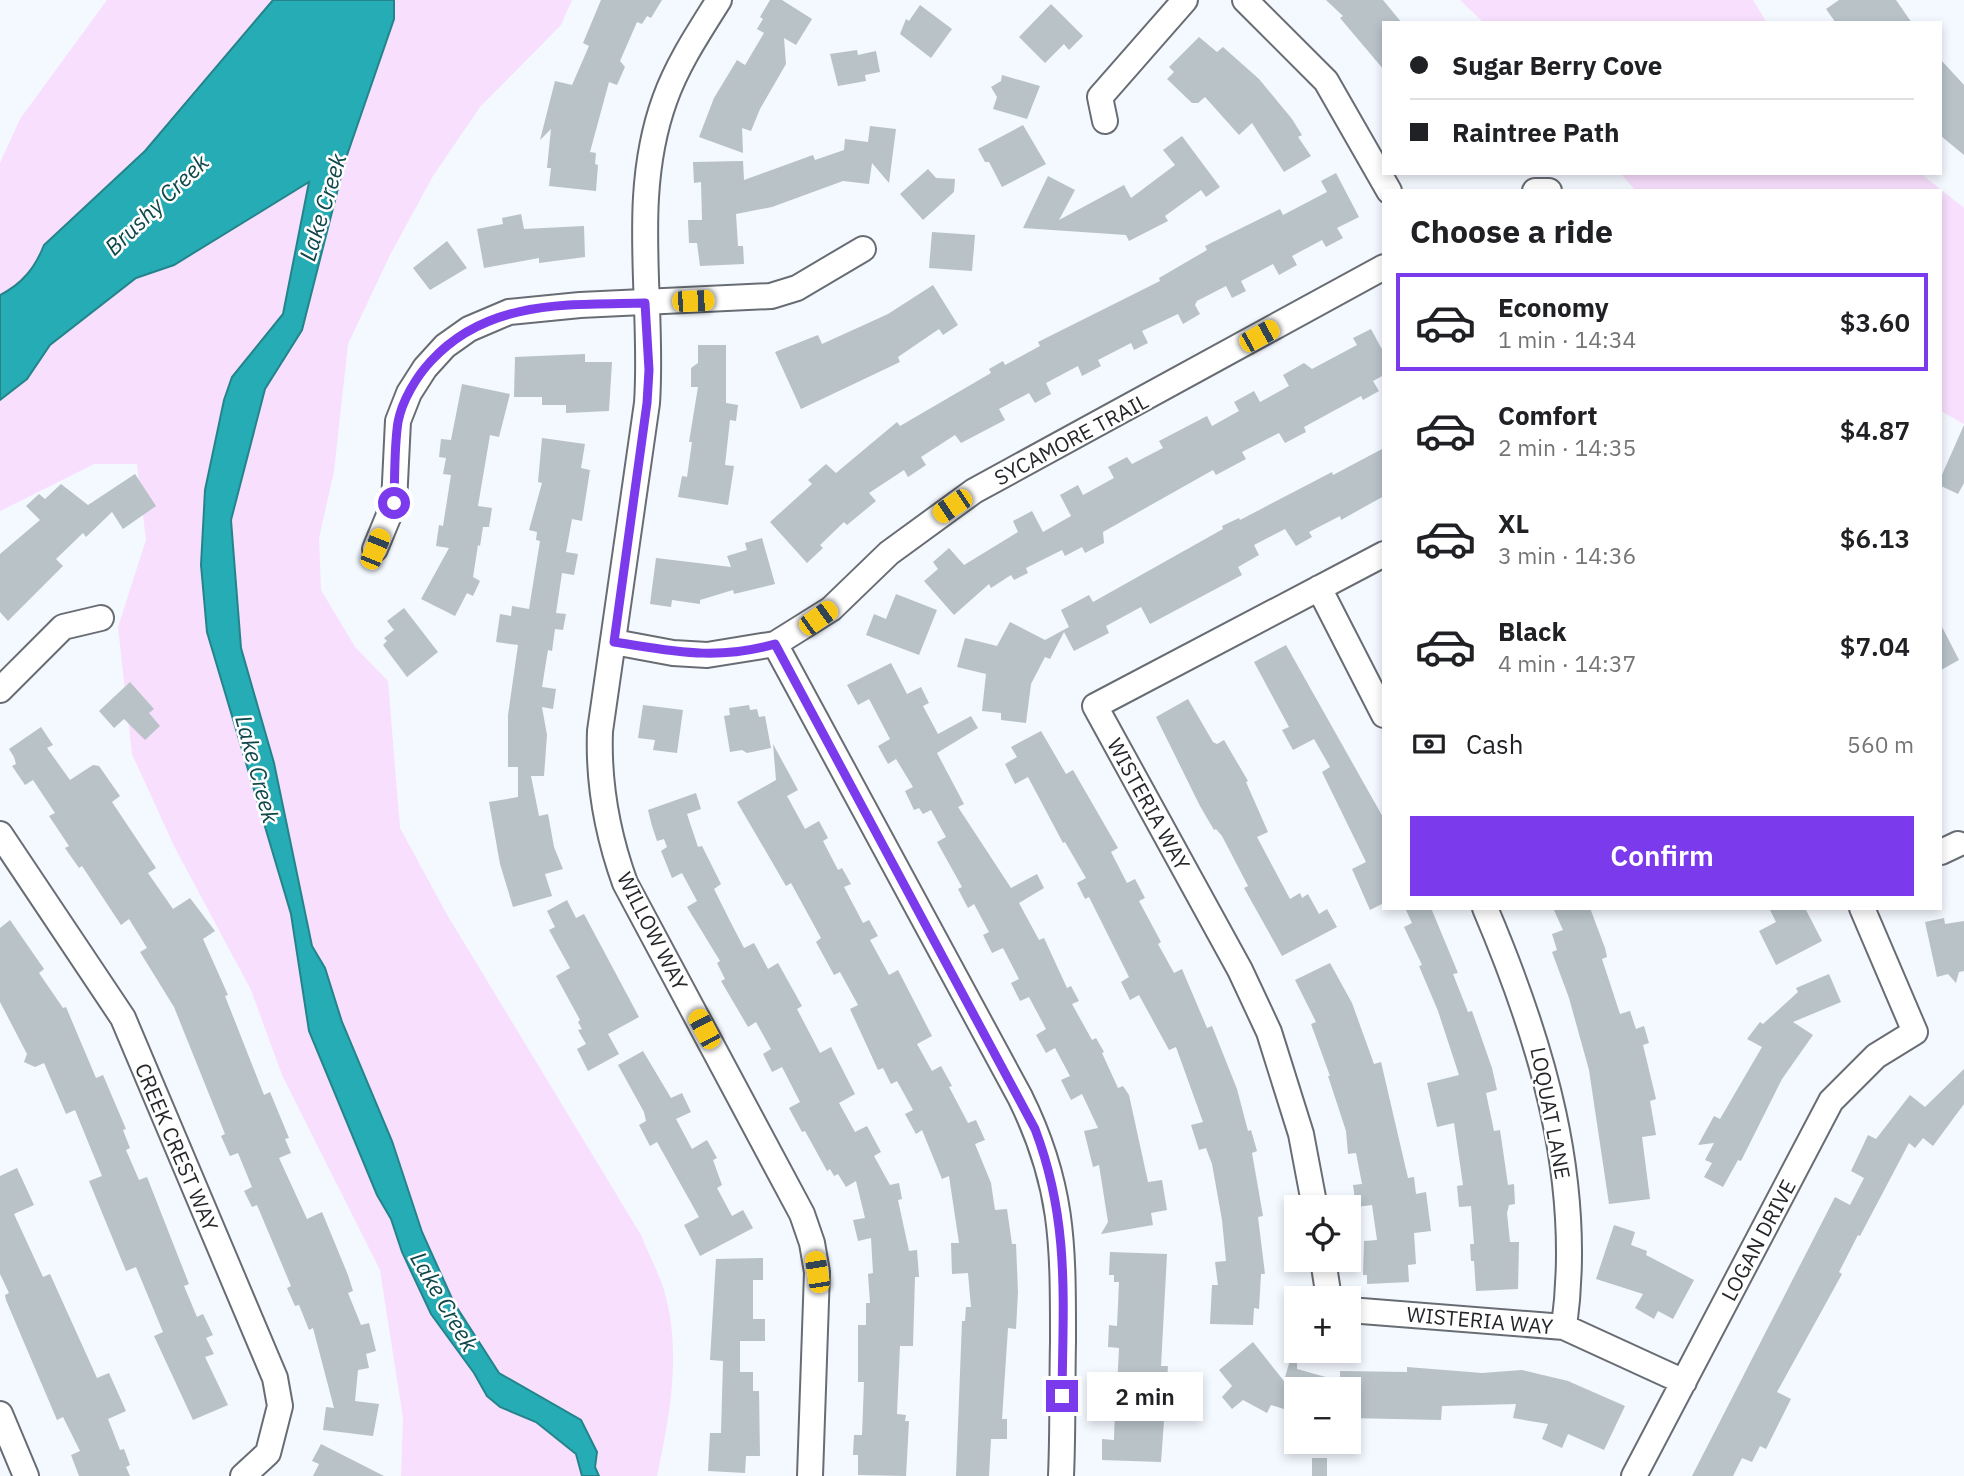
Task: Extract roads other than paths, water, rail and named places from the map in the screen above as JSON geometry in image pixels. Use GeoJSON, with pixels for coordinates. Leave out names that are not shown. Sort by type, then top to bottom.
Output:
{"type":"FeatureCollection","features":[{"type":"Feature","properties":{"kind":"street","name":"WILLOW WAY"},"geometry":{"type":"LineString","coordinates":[[719,0],[680,62],[656,131],[644,220],[649,358],[647,403],[599,748],[602,794],[613,850],[625,883],[802,1214],[812,1242],[817,1272],[810,1476]]}},
{"type":"Feature","properties":{"kind":"street"},"geometry":{"type":"LineString","coordinates":[[1105,121],[1100,97],[1185,0]]}},
{"type":"Feature","properties":{"kind":"street"},"geometry":{"type":"LineString","coordinates":[[1245,0],[1326,81],[1345,108],[1388,189]]}},
{"type":"Feature","properties":{"kind":"street"},"geometry":{"type":"LineString","coordinates":[[375,549],[394,503],[398,421],[416,380],[444,346],[469,329],[509,312],[580,305],[771,296],[797,288],[863,249]]}},
{"type":"Feature","properties":{"kind":"street","name":"SYCAMORE TRAIL"},"geometry":{"type":"LineString","coordinates":[[614,642],[673,653],[707,655],[775,644],[831,609],[889,553],[974,491],[1382,268]]}},
{"type":"Feature","properties":{"kind":"street","name":"WISTERIA WAY"},"geometry":{"type":"LineString","coordinates":[[1313,1195],[1301,1134],[1269,1032],[1240,970],[1095,706],[1382,555]]}},
{"type":"Feature","properties":{"kind":"street"},"geometry":{"type":"LineString","coordinates":[[1320,588],[1382,711]]}},
{"type":"Feature","properties":{"kind":"street"},"geometry":{"type":"LineString","coordinates":[[0,690],[63,626],[101,618]]}},
{"type":"Feature","properties":{"kind":"street"},"geometry":{"type":"LineString","coordinates":[[775,644],[1020,1097],[1048,1161],[1062,1229],[1064,1264],[1060,1476]]}},
{"type":"Feature","properties":{"kind":"street","name":"CREEK CREST WAY"},"geometry":{"type":"LineString","coordinates":[[0,834],[123,1018],[275,1378],[280,1406],[268,1454],[243,1476]]}},
{"type":"Feature","properties":{"kind":"street","name":"LOQUAT LANE"},"geometry":{"type":"LineString","coordinates":[[1486,910],[1536,1038],[1554,1107],[1569,1214],[1570,1265],[1564,1327]]}},
{"type":"Feature","properties":{"kind":"street","name":"LOGAN DRIVE"},"geometry":{"type":"LineString","coordinates":[[1634,1476],[1831,1101],[1875,1056],[1915,1032],[1863,910]]}},
{"type":"Feature","properties":{"kind":"street","name":"WISTERIA WAY"},"geometry":{"type":"LineString","coordinates":[[1361,1311],[1564,1327],[1684,1382]]}},
{"type":"Feature","properties":{"kind":"street"},"geometry":{"type":"LineString","coordinates":[[0,1414],[26,1476]]}},
{"type":"Feature","properties":{"kind":"water"},"geometry":{"type":"Polygon","coordinates":[[[273,0],[394,0],[394,19],[345,161],[302,330],[265,389],[231,520],[241,648],[274,763],[312,946],[325,968],[342,1022],[392,1141],[422,1232],[454,1303],[499,1373],[581,1420],[597,1452],[595,1467],[599,1476],[582,1476],[576,1454],[536,1422],[500,1407],[487,1396],[474,1373],[431,1314],[402,1252],[391,1219],[377,1195],[309,1031],[291,914],[207,632],[201,565],[205,490],[224,400],[232,377],[283,314],[309,182],[174,265],[136,278],[50,345],[27,379],[0,400],[0,295],[8,291],[32,268],[44,245],[145,151],[273,0]]]}},
{"type":"Feature","properties":{"kind":"water label","name":"Brushy Creek"},"geometry":{"type":"Point","coordinates":[156,204]}},
{"type":"Feature","properties":{"kind":"water label","name":"Lake Creek"},"geometry":{"type":"Point","coordinates":[322,207]}},
{"type":"Feature","properties":{"kind":"water label","name":"Lake Creek"},"geometry":{"type":"Point","coordinates":[258,769]}},
{"type":"Feature","properties":{"kind":"water label","name":"Lake Creek"},"geometry":{"type":"Point","coordinates":[445,1301]}}]}
